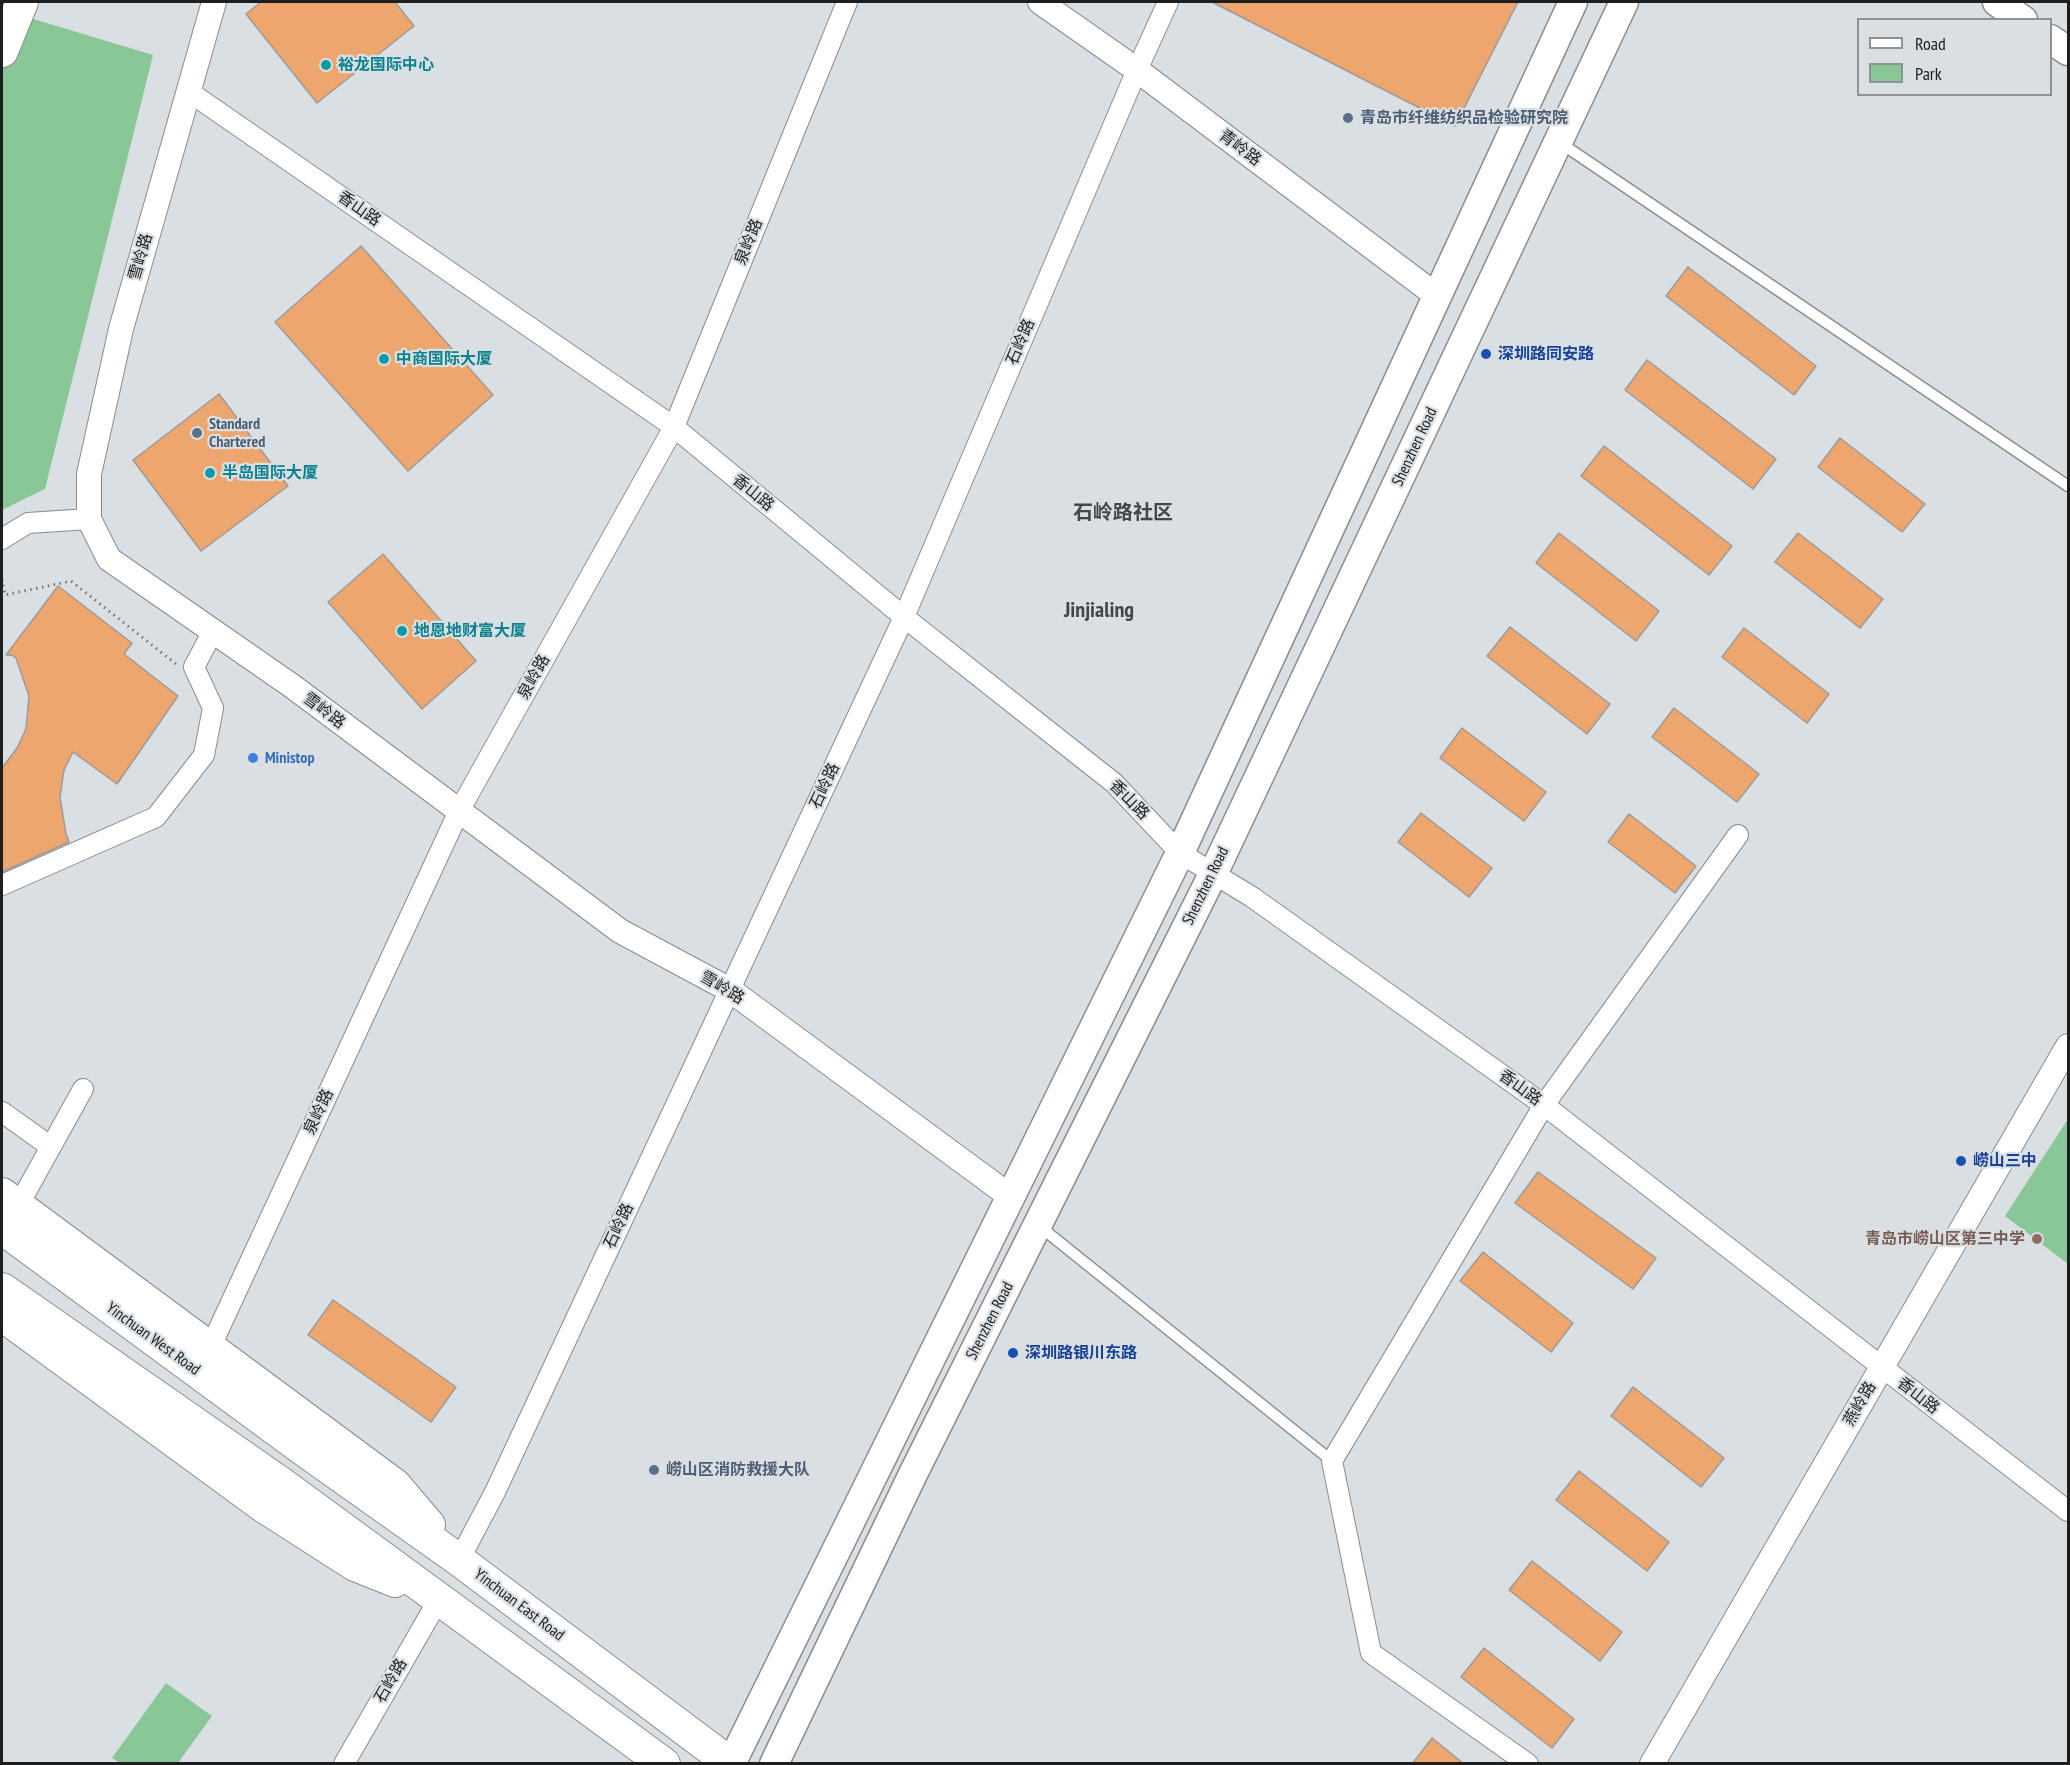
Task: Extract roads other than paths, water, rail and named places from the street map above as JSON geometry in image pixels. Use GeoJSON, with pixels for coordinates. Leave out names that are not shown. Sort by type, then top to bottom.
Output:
{"type":"FeatureCollection","features":[{"type":"Feature","properties":{"kind":"main road"},"geometry":{"type":"LineString","coordinates":[[2,51],[22,2]]}},
{"type":"Feature","properties":{"kind":"main road"},"geometry":{"type":"LineString","coordinates":[[731,1763],[1180,853],[1573,2]]}},
{"type":"Feature","properties":{"kind":"main road","name":"Shenzhen Road"},"geometry":{"type":"LineString","coordinates":[[774,1764],[913,1474],[1214,872],[1624,2]]}},
{"type":"Feature","properties":{"kind":"main road"},"geometry":{"type":"LineString","coordinates":[[1997,2],[2020,18]]}},
{"type":"Feature","properties":{"kind":"main road"},"geometry":{"type":"LineString","coordinates":[[2052,40],[2068,51]]}},
{"type":"Feature","properties":{"kind":"main road"},"geometry":{"type":"LineString","coordinates":[[7,1209],[210,1348],[395,1485],[459,1560]]}},
{"type":"Feature","properties":{"kind":"main road","name":"Yinchuan West Road"},"geometry":{"type":"LineString","coordinates":[[7,1209],[304,1450]]}},
{"type":"Feature","properties":{"kind":"main road"},"geometry":{"type":"LineString","coordinates":[[2,1289],[282,1484],[664,1764]]}},
{"type":"Feature","properties":{"kind":"main road"},"geometry":{"type":"LineString","coordinates":[[2,1315],[263,1506],[355,1565],[439,1599]]}},
{"type":"Feature","properties":{"kind":"main road","name":"Yinchuan East Road"},"geometry":{"type":"LineString","coordinates":[[304,1450],[459,1560],[731,1763]]}},
{"type":"Feature","properties":{"kind":"street","name":"雪岭路"},"geometry":{"type":"LineString","coordinates":[[214,2],[121,329],[89,474],[89,519],[109,559],[292,686],[620,931],[730,990],[1011,1197]]}},
{"type":"Feature","properties":{"kind":"street","name":"泉岭路"},"geometry":{"type":"LineString","coordinates":[[210,1348],[459,811],[674,427],[846,2]]}},
{"type":"Feature","properties":{"kind":"street","name":"青岭路"},"geometry":{"type":"LineString","coordinates":[[1040,2],[1137,70],[1437,296]]}},
{"type":"Feature","properties":{"kind":"street","name":"石岭路"},"geometry":{"type":"LineString","coordinates":[[459,1560],[495,1492],[904,617],[1168,2]]}},
{"type":"Feature","properties":{"kind":"street","name":"香山路"},"geometry":{"type":"LineString","coordinates":[[188,91],[674,427],[904,617],[1113,783],[1180,853],[1252,897],[1544,1105],[2068,1511]]}},
{"type":"Feature","properties":{"kind":"street"},"geometry":{"type":"LineString","coordinates":[[2,539],[28,523],[89,519]]}},
{"type":"Feature","properties":{"kind":"street"},"geometry":{"type":"LineString","coordinates":[[2,885],[156,817],[204,755],[213,708],[194,667],[213,631]]}},
{"type":"Feature","properties":{"kind":"street"},"geometry":{"type":"LineString","coordinates":[[1528,1764],[1371,1653],[1332,1461],[1544,1105],[1738,835]]}},
{"type":"Feature","properties":{"kind":"street","name":"燕岭路"},"geometry":{"type":"LineString","coordinates":[[1652,1764],[2068,1046]]}},
{"type":"Feature","properties":{"kind":"street"},"geometry":{"type":"LineString","coordinates":[[7,1209],[51,1147],[83,1089]]}},
{"type":"Feature","properties":{"kind":"street"},"geometry":{"type":"LineString","coordinates":[[2,1112],[51,1147]]}},
{"type":"Feature","properties":{"kind":"street","name":"石岭路"},"geometry":{"type":"LineString","coordinates":[[344,1764],[439,1599]]}},
{"type":"Feature","properties":{"kind":"lane"},"geometry":{"type":"LineString","coordinates":[[1558,142],[2068,486]]}},
{"type":"Feature","properties":{"kind":"lane"},"geometry":{"type":"LineString","coordinates":[[1038,1225],[1332,1461]]}},
{"type":"Feature","properties":{"kind":"place","name":"裕龙国际中心"},"geometry":{"type":"Point","coordinates":[326,65]}},
{"type":"Feature","properties":{"kind":"place","name":"青岛市纤维纺织品检验研究院"},"geometry":{"type":"Point","coordinates":[1348,118]}},
{"type":"Feature","properties":{"kind":"place","name":"深圳路同安路"},"geometry":{"type":"Point","coordinates":[1486,354]}},
{"type":"Feature","properties":{"kind":"place","name":"中商国际大厦"},"geometry":{"type":"Point","coordinates":[384,359]}},
{"type":"Feature","properties":{"kind":"place","name":"Standard Chartered"},"geometry":{"type":"Point","coordinates":[197,433]}},
{"type":"Feature","properties":{"kind":"place","name":"半岛国际大厦"},"geometry":{"type":"Point","coordinates":[210,473]}},
{"type":"Feature","properties":{"kind":"place","name":"地恩地财富大厦"},"geometry":{"type":"Point","coordinates":[402,631]}},
{"type":"Feature","properties":{"kind":"place","name":"Ministop"},"geometry":{"type":"Point","coordinates":[253,758]}},
{"type":"Feature","properties":{"kind":"place","name":"崂山三中"},"geometry":{"type":"Point","coordinates":[1961,1161]}},
{"type":"Feature","properties":{"kind":"place","name":"青岛市崂山区第三中学"},"geometry":{"type":"Point","coordinates":[2037,1239]}},
{"type":"Feature","properties":{"kind":"place","name":"深圳路银川东路"},"geometry":{"type":"Point","coordinates":[1013,1353]}},
{"type":"Feature","properties":{"kind":"place","name":"崂山区消防救援大队"},"geometry":{"type":"Point","coordinates":[654,1470]}},
{"type":"Feature","properties":{"kind":"district","name":"石岭路社区"},"geometry":{"type":"Point","coordinates":[1123,513]}},
{"type":"Feature","properties":{"kind":"district","name":"Jinjialing"},"geometry":{"type":"Point","coordinates":[1099,611]}}]}
